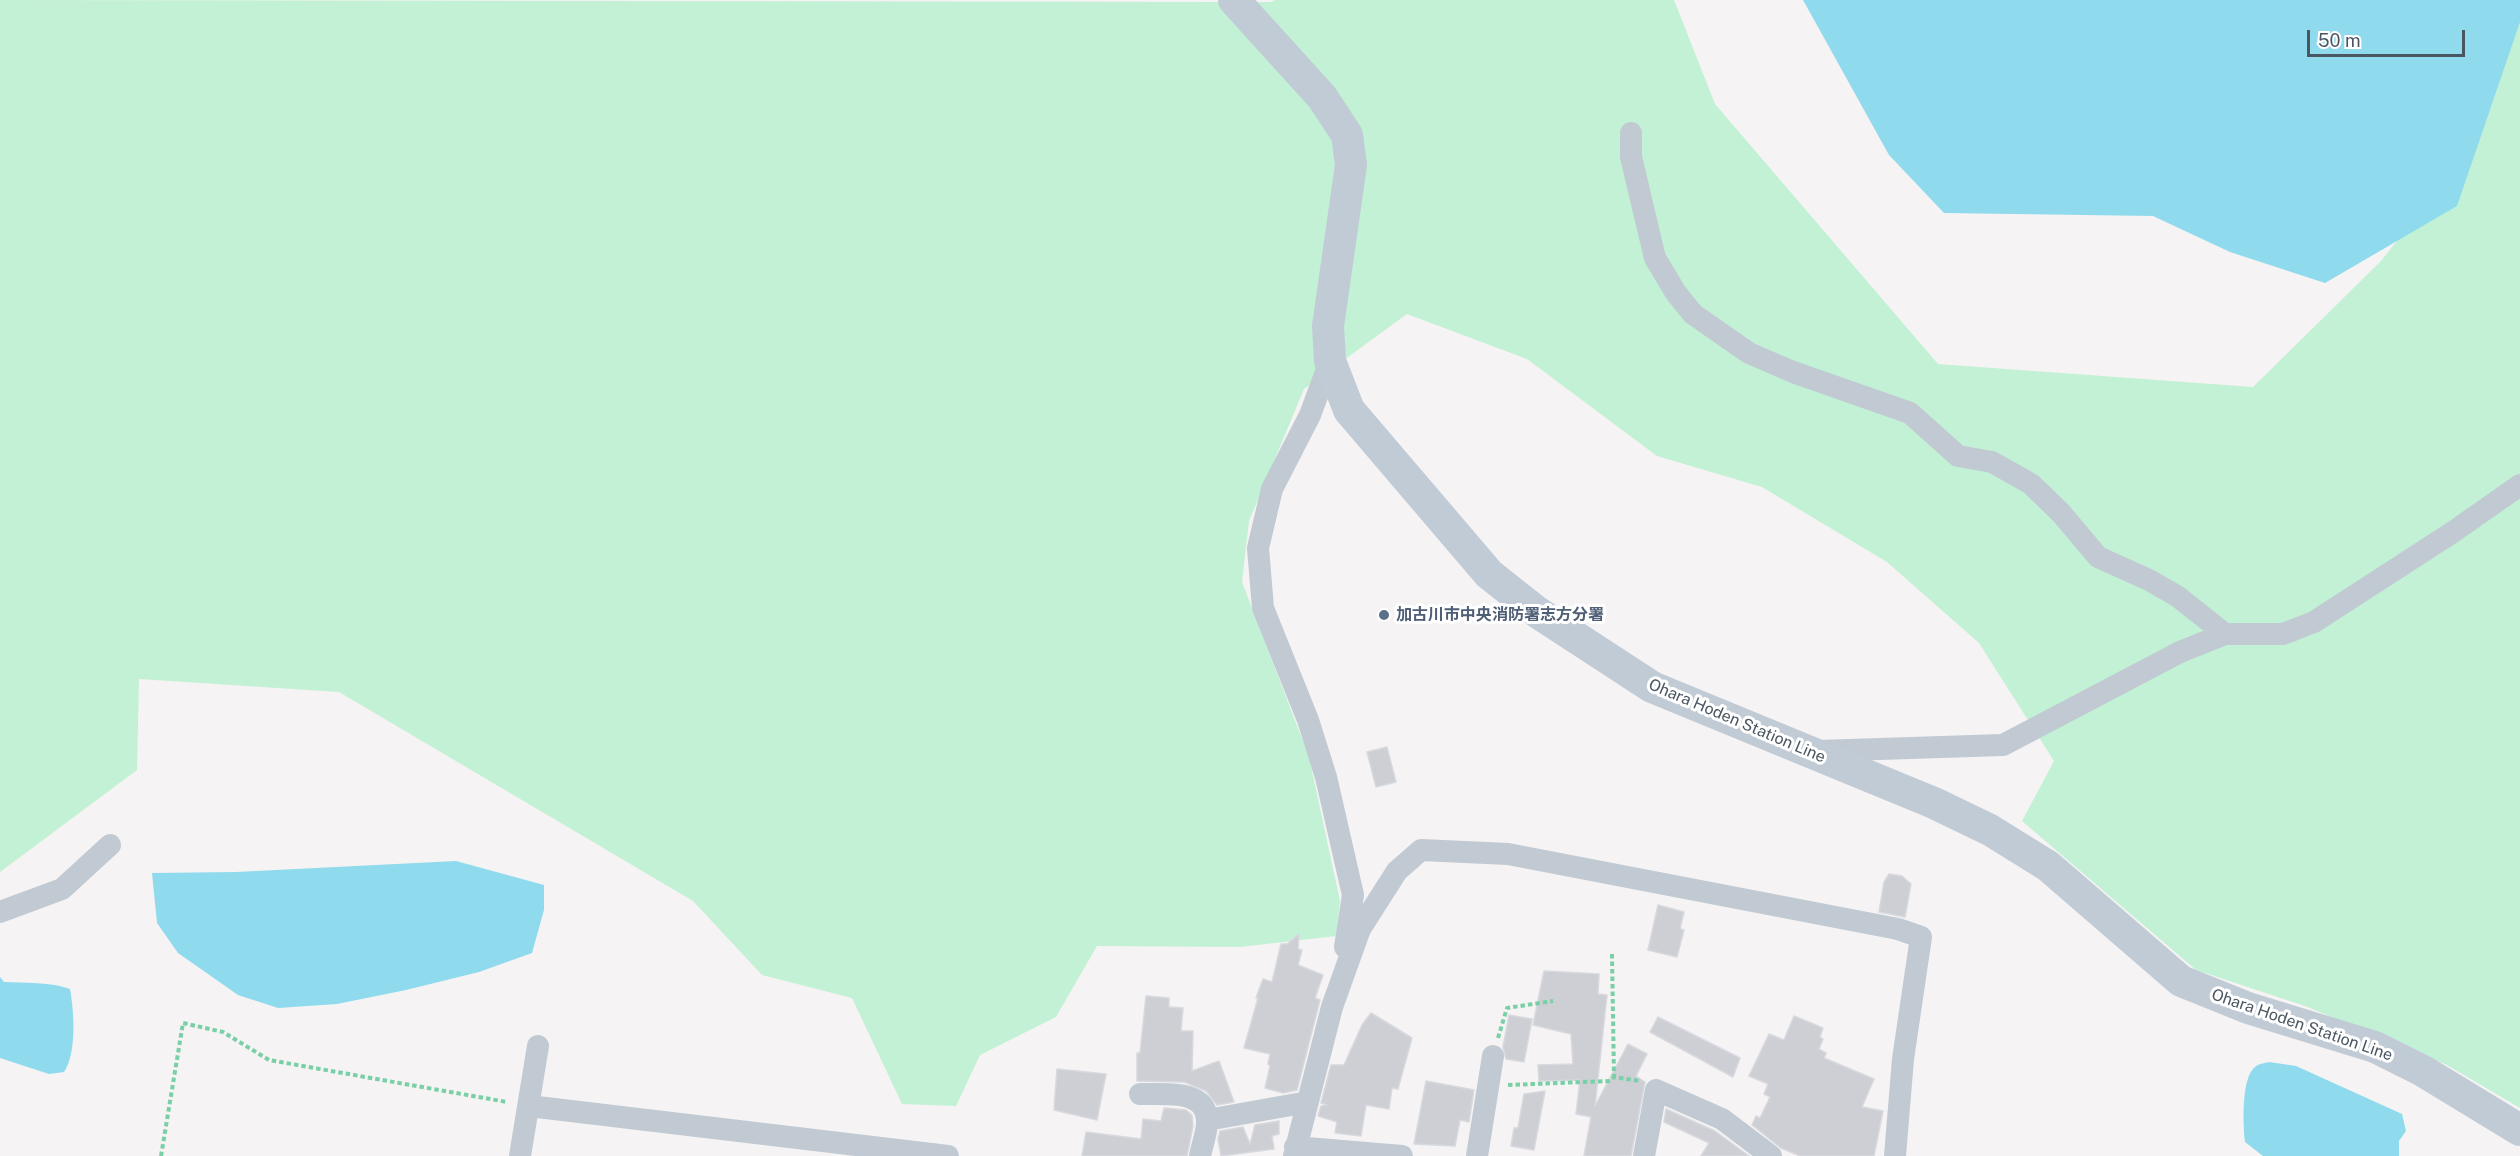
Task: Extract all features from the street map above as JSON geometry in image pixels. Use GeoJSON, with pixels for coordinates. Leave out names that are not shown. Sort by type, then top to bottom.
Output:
{"type":"FeatureCollection","features":[{"type":"Feature","properties":{"kind":"main road","name":"Ohara Hoden Station Line"},"geometry":{"type":"LineString","coordinates":[[1234,0],[1322,97],[1347,135],[1352,165],[1328,326],[1330,361],[1349,410],[1489,574],[1537,612],[1652,687],[1935,803],[1990,830],[2048,866],[2181,981],[2247,1008],[2375,1047],[2423,1071],[2520,1130]]}},
{"type":"Feature","properties":{"kind":"street"},"geometry":{"type":"LineString","coordinates":[[1631,133],[1631,157],[1655,258],[1676,293],[1693,314],[1749,352],[1793,372],[1910,413],[1958,456],[1992,462],[2031,484],[2061,513],[2098,557],[2149,580],[2177,596],[2225,634]]}},
{"type":"Feature","properties":{"kind":"street"},"geometry":{"type":"LineString","coordinates":[[1330,361],[1310,415],[1272,489],[1258,548],[1263,608],[1308,720],[1323,767],[1353,896],[1341,984]]}},
{"type":"Feature","properties":{"kind":"street"},"geometry":{"type":"LineString","coordinates":[[1807,752],[2003,745],[2180,652],[2225,634],[2283,634],[2314,622],[2453,532],[2520,485]]}},
{"type":"Feature","properties":{"kind":"street"},"geometry":{"type":"LineString","coordinates":[[0,912],[62,889],[110,845]]}},
{"type":"Feature","properties":{"kind":"street"},"geometry":{"type":"LineString","coordinates":[[1402,1156],[1294,1151],[1332,1007],[1360,929],[1396,871],[1421,850],[1508,855],[1898,928],[1922,937],[1903,1059],[1894,1156]]}},
{"type":"Feature","properties":{"kind":"street"},"geometry":{"type":"LineString","coordinates":[[520,1156],[538,1046]]}},
{"type":"Feature","properties":{"kind":"street"},"geometry":{"type":"LineString","coordinates":[[1477,1156],[1492,1056]]}},
{"type":"Feature","properties":{"kind":"street"},"geometry":{"type":"LineString","coordinates":[[1644,1156],[1656,1089],[1722,1119],[1771,1156]]}},
{"type":"Feature","properties":{"kind":"street"},"geometry":{"type":"LineString","coordinates":[[1140,1094],[1188,1096],[1205,1108],[1207,1120],[1200,1156]]}},
{"type":"Feature","properties":{"kind":"street"},"geometry":{"type":"LineString","coordinates":[[1207,1120],[1308,1102]]}},
{"type":"Feature","properties":{"kind":"street"},"geometry":{"type":"LineString","coordinates":[[529,1106],[948,1156]]}},
{"type":"Feature","properties":{"kind":"path"},"geometry":{"type":"LineString","coordinates":[[1488,1086],[1597,1082],[1609,1081],[1614,1077],[1612,954]]}},
{"type":"Feature","properties":{"kind":"path"},"geometry":{"type":"LineString","coordinates":[[1492,1056],[1507,1008],[1553,1001]]}},
{"type":"Feature","properties":{"kind":"path"},"geometry":{"type":"LineString","coordinates":[[161,1156],[183,1023],[224,1032],[269,1060],[529,1106]]}},
{"type":"Feature","properties":{"kind":"green space"},"geometry":{"type":"Polygon","coordinates":[[[0,0],[1271,2],[1275,0],[1674,0],[1715,104],[1938,364],[2253,387],[2381,261],[2451,172],[2520,0],[2520,1108],[2447,1065],[2305,1006],[2196,970],[2022,821],[2054,761],[1979,643],[1887,562],[1762,487],[1657,456],[1527,359],[1407,314],[1304,389],[1249,521],[1242,582],[1309,757],[1340,901],[1336,936],[1240,947],[1097,946],[1056,1017],[980,1055],[956,1106],[902,1104],[852,998],[762,975],[693,901],[339,692],[139,679],[137,770],[0,872],[0,0]]]}},
{"type":"Feature","properties":{"kind":"water"},"geometry":{"type":"Polygon","coordinates":[[[1803,0],[2520,0],[2520,22],[2457,206],[2325,283],[2230,252],[2153,216],[1944,213],[1889,155],[1803,0]]]}},
{"type":"Feature","properties":{"kind":"water"},"geometry":{"type":"Polygon","coordinates":[[[456,861],[544,885],[544,910],[532,953],[479,972],[406,990],[337,1004],[278,1008],[238,995],[178,953],[157,923],[152,873],[236,872],[456,861]]]}},
{"type":"Feature","properties":{"kind":"water"},"geometry":{"type":"Polygon","coordinates":[[[0,977],[4,982],[46,984],[70,989],[73,1009],[73,1043],[64,1072],[49,1074],[0,1058],[0,977]]]}},
{"type":"Feature","properties":{"kind":"water"},"geometry":{"type":"Polygon","coordinates":[[[2269,1062],[2296,1066],[2402,1114],[2406,1131],[2399,1141],[2399,1156],[2263,1156],[2245,1142],[2244,1102],[2250,1073],[2256,1066],[2269,1062]]]}},
{"type":"Feature","properties":{"kind":"building"},"geometry":{"type":"Polygon","coordinates":[[[1387,747],[1396,782],[1376,787],[1367,752],[1387,747]]]}},
{"type":"Feature","properties":{"kind":"building"},"geometry":{"type":"Polygon","coordinates":[[[1889,874],[1902,876],[1911,884],[1905,917],[1879,912],[1884,882],[1889,874]]]}},
{"type":"Feature","properties":{"kind":"building"},"geometry":{"type":"Polygon","coordinates":[[[1658,905],[1684,912],[1680,929],[1684,930],[1677,957],[1648,950],[1658,905]]]}},
{"type":"Feature","properties":{"kind":"building"},"geometry":{"type":"Polygon","coordinates":[[[1299,934],[1298,949],[1302,950],[1298,965],[1323,975],[1315,998],[1320,1000],[1297,1090],[1283,1093],[1265,1088],[1270,1054],[1244,1048],[1263,979],[1272,982],[1281,944],[1287,944],[1299,934]]]}},
{"type":"Feature","properties":{"kind":"building"},"geometry":{"type":"Polygon","coordinates":[[[1544,971],[1599,974],[1598,994],[1607,995],[1595,1106],[1628,1044],[1647,1054],[1636,1076],[1645,1082],[1631,1156],[1584,1156],[1591,1117],[1576,1114],[1580,1080],[1539,1081],[1538,1065],[1573,1064],[1571,1034],[1533,1025],[1544,971]]]}},
{"type":"Feature","properties":{"kind":"building"},"geometry":{"type":"Polygon","coordinates":[[[1146,996],[1169,998],[1169,1007],[1183,1008],[1181,1031],[1193,1031],[1192,1071],[1219,1061],[1234,1102],[1217,1105],[1206,1091],[1184,1082],[1137,1081],[1137,1053],[1140,1053],[1146,996]]]}},
{"type":"Feature","properties":{"kind":"building"},"geometry":{"type":"Polygon","coordinates":[[[1371,1013],[1412,1038],[1398,1089],[1392,1088],[1389,1109],[1366,1105],[1361,1136],[1335,1133],[1337,1122],[1318,1116],[1321,1106],[1327,1105],[1321,1103],[1331,1065],[1344,1065],[1362,1025],[1371,1013]]]}},
{"type":"Feature","properties":{"kind":"building"},"geometry":{"type":"Polygon","coordinates":[[[1509,1015],[1532,1019],[1524,1062],[1506,1059],[1503,1047],[1509,1015]]]}},
{"type":"Feature","properties":{"kind":"building"},"geometry":{"type":"Polygon","coordinates":[[[1794,1016],[1823,1028],[1820,1037],[1823,1039],[1819,1049],[1826,1053],[1824,1058],[1874,1079],[1862,1107],[1883,1111],[1874,1156],[1800,1156],[1781,1148],[1752,1125],[1756,1116],[1760,1118],[1770,1097],[1764,1094],[1768,1084],[1749,1076],[1769,1034],[1784,1040],[1794,1016]]]}},
{"type":"Feature","properties":{"kind":"building"},"geometry":{"type":"Polygon","coordinates":[[[1658,1017],[1740,1058],[1733,1077],[1650,1032],[1658,1017]]]}},
{"type":"Feature","properties":{"kind":"building"},"geometry":{"type":"Polygon","coordinates":[[[1057,1069],[1106,1074],[1097,1120],[1054,1110],[1057,1069]]]}},
{"type":"Feature","properties":{"kind":"building"},"geometry":{"type":"Polygon","coordinates":[[[1426,1081],[1474,1090],[1469,1122],[1460,1120],[1455,1146],[1414,1144],[1426,1081]]]}},
{"type":"Feature","properties":{"kind":"building"},"geometry":{"type":"Polygon","coordinates":[[[1545,1091],[1534,1150],[1511,1146],[1514,1128],[1518,1128],[1524,1094],[1545,1091]]]}},
{"type":"Feature","properties":{"kind":"building"},"geometry":{"type":"Polygon","coordinates":[[[1164,1108],[1186,1110],[1192,1115],[1193,1126],[1187,1156],[1082,1156],[1086,1132],[1141,1139],[1143,1119],[1161,1121],[1164,1108]]]}},
{"type":"Feature","properties":{"kind":"building"},"geometry":{"type":"Polygon","coordinates":[[[1666,1109],[1715,1131],[1749,1156],[1701,1156],[1709,1143],[1664,1122],[1666,1109]]]}},
{"type":"Feature","properties":{"kind":"building"},"geometry":{"type":"Polygon","coordinates":[[[1279,1121],[1279,1134],[1272,1136],[1274,1149],[1221,1156],[1218,1139],[1220,1131],[1243,1127],[1250,1144],[1255,1125],[1279,1121]]]}},
{"type":"Feature","properties":{"kind":"place","name":"加古川市中央消防署志方分署"},"geometry":{"type":"Point","coordinates":[1384,615]}}]}
